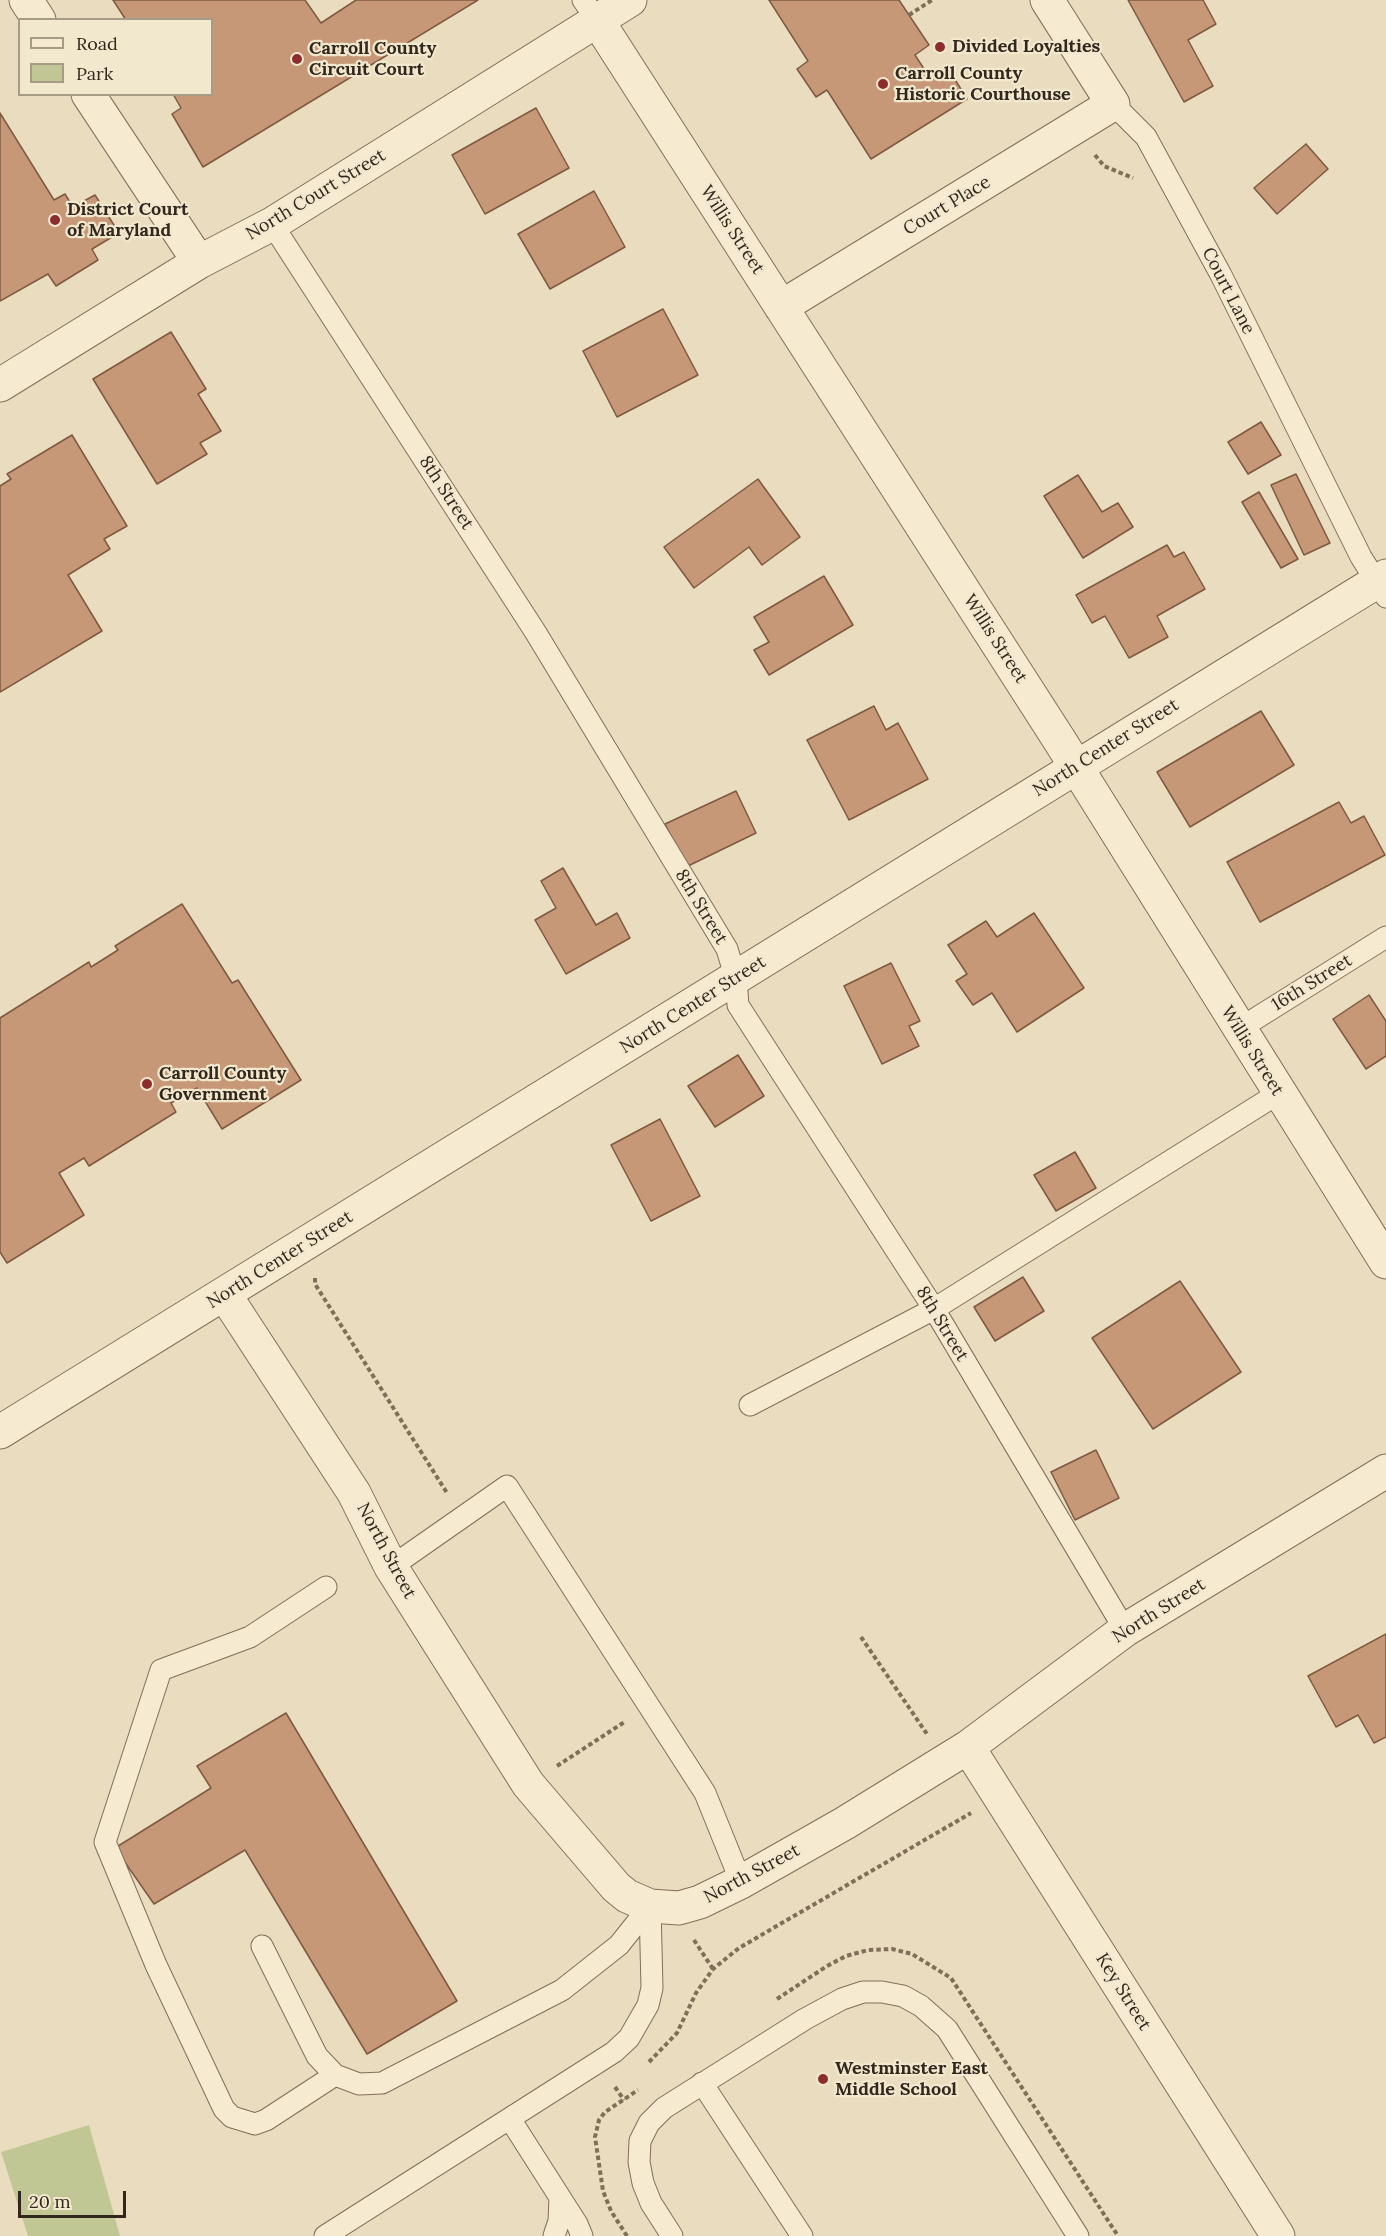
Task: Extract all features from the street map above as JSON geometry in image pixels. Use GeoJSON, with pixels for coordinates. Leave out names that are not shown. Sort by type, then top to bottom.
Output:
{"type":"FeatureCollection","features":[{"type":"Feature","properties":{"kind":"street"},"geometry":{"type":"LineString","coordinates":[[26,0],[38,18]]}},
{"type":"Feature","properties":{"kind":"street","name":"North Court Street"},"geometry":{"type":"LineString","coordinates":[[0,385],[199,262],[272,224],[590,10],[630,0]]}},
{"type":"Feature","properties":{"kind":"street","name":"Court Lane"},"geometry":{"type":"LineString","coordinates":[[1047,0],[1113,104]]}},
{"type":"Feature","properties":{"kind":"street","name":"Willis Street"},"geometry":{"type":"LineString","coordinates":[[590,10],[1075,767],[1386,1262]]}},
{"type":"Feature","properties":{"kind":"street"},"geometry":{"type":"LineString","coordinates":[[89,96],[199,262]]}},
{"type":"Feature","properties":{"kind":"street","name":"Court Place"},"geometry":{"type":"LineString","coordinates":[[781,307],[1113,104]]}},
{"type":"Feature","properties":{"kind":"street","name":"North Center Street"},"geometry":{"type":"LineString","coordinates":[[0,1432],[736,979],[1075,767],[1383,585]]}},
{"type":"Feature","properties":{"kind":"street","name":"North Street"},"geometry":{"type":"LineString","coordinates":[[225,1295],[354,1493],[391,1567],[528,1785],[616,1887],[627,1896],[650,1906],[679,1908],[700,1902],[741,1882],[968,1748],[1125,1630],[1386,1471]]}},
{"type":"Feature","properties":{"kind":"street","name":"Key Street"},"geometry":{"type":"LineString","coordinates":[[968,1748],[1278,2236]]}},
{"type":"Feature","properties":{"kind":"lane","name":"Court Lane"},"geometry":{"type":"LineString","coordinates":[[1113,104],[1146,136],[1221,275],[1361,557],[1383,585]]}},
{"type":"Feature","properties":{"kind":"lane","name":"8th Street"},"geometry":{"type":"LineString","coordinates":[[272,224],[536,633],[727,949],[736,979],[738,1005],[934,1309],[1125,1630]]}},
{"type":"Feature","properties":{"kind":"lane","name":"16th Street"},"geometry":{"type":"LineString","coordinates":[[1239,1029],[1386,937]]}},
{"type":"Feature","properties":{"kind":"lane"},"geometry":{"type":"LineString","coordinates":[[750,1405],[934,1309],[1279,1093]]}},
{"type":"Feature","properties":{"kind":"lane"},"geometry":{"type":"LineString","coordinates":[[391,1567],[507,1486],[705,1793],[741,1882]]}},
{"type":"Feature","properties":{"kind":"lane"},"geometry":{"type":"LineString","coordinates":[[326,1587],[250,1637],[161,1670],[105,1842],[156,1965],[224,2109],[232,2117],[255,2124],[266,2120],[335,2075]]}},
{"type":"Feature","properties":{"kind":"lane"},"geometry":{"type":"LineString","coordinates":[[262,1946],[317,2056],[335,2075],[358,2084],[382,2083],[562,1990],[619,1945],[650,1906]]}},
{"type":"Feature","properties":{"kind":"lane"},"geometry":{"type":"LineString","coordinates":[[325,2236],[614,2052],[629,2038],[648,2005],[652,1988],[650,1906]]}},
{"type":"Feature","properties":{"kind":"lane"},"geometry":{"type":"LineString","coordinates":[[672,2236],[651,2203],[643,2183],[639,2162],[640,2141],[649,2123],[664,2108],[702,2083],[842,1999],[863,1992],[882,1992],[903,1996],[935,2016],[947,2029],[1078,2236]]}},
{"type":"Feature","properties":{"kind":"lane"},"geometry":{"type":"LineString","coordinates":[[702,2083],[802,2236]]}},
{"type":"Feature","properties":{"kind":"lane"},"geometry":{"type":"LineString","coordinates":[[510,2119],[582,2236]]}},
{"type":"Feature","properties":{"kind":"lane"},"geometry":{"type":"LineString","coordinates":[[554,2236],[559,2220],[560,2197]]}},
{"type":"Feature","properties":{"kind":"path"},"geometry":{"type":"LineString","coordinates":[[909,15],[932,0]]}},
{"type":"Feature","properties":{"kind":"path"},"geometry":{"type":"LineString","coordinates":[[1095,154],[1104,166],[1129,174],[1135,180]]}},
{"type":"Feature","properties":{"kind":"path"},"geometry":{"type":"LineString","coordinates":[[315,1270],[315,1284],[461,1517]]}},
{"type":"Feature","properties":{"kind":"path"},"geometry":{"type":"LineString","coordinates":[[861,1637],[932,1742]]}},
{"type":"Feature","properties":{"kind":"path"},"geometry":{"type":"LineString","coordinates":[[567,1760],[649,1706]]}},
{"type":"Feature","properties":{"kind":"path"},"geometry":{"type":"LineString","coordinates":[[643,2068],[676,2033],[696,1993],[713,1969],[739,1948],[971,1813]]}},
{"type":"Feature","properties":{"kind":"path"},"geometry":{"type":"LineString","coordinates":[[689,1932],[713,1969]]}},
{"type":"Feature","properties":{"kind":"path"},"geometry":{"type":"LineString","coordinates":[[769,2004],[827,1966],[846,1956],[868,1950],[892,1949],[912,1954],[932,1965],[951,1978],[966,1997],[1118,2236]]}},
{"type":"Feature","properties":{"kind":"path"},"geometry":{"type":"LineString","coordinates":[[607,2092],[622,2082]]}},
{"type":"Feature","properties":{"kind":"path"},"geometry":{"type":"LineString","coordinates":[[615,2087],[624,2100]]}},
{"type":"Feature","properties":{"kind":"path"},"geometry":{"type":"LineString","coordinates":[[627,2236],[611,2211],[603,2191],[595,2137],[599,2120],[605,2112],[643,2087]]}},
{"type":"Feature","properties":{"kind":"green space"},"geometry":{"type":"Polygon","coordinates":[[[89,2125],[120,2236],[28,2236],[1,2152],[89,2125]]]}},
{"type":"Feature","properties":{"kind":"building","name":"Carroll County Circuit Court"},"geometry":{"type":"Polygon","coordinates":[[[113,0],[305,0],[321,23],[356,0],[478,0],[203,167],[172,114],[181,108],[174,96],[213,96],[213,18],[125,18],[113,0]]]}},
{"type":"Feature","properties":{"kind":"building","name":"Carroll County Historic Courthouse"},"geometry":{"type":"Polygon","coordinates":[[[769,0],[899,0],[929,45],[915,55],[930,78],[948,68],[967,99],[871,159],[827,90],[816,97],[797,69],[808,61],[769,0]]]}},
{"type":"Feature","properties":{"kind":"building"},"geometry":{"type":"Polygon","coordinates":[[[1128,0],[1203,0],[1216,24],[1188,40],[1213,86],[1184,102],[1128,0]]]}},
{"type":"Feature","properties":{"kind":"building"},"geometry":{"type":"Polygon","coordinates":[[[536,108],[569,168],[485,214],[452,155],[536,108]]]}},
{"type":"Feature","properties":{"kind":"building","name":"District Court of Maryland"},"geometry":{"type":"Polygon","coordinates":[[[0,113],[54,200],[65,194],[73,207],[95,195],[119,233],[92,249],[98,260],[56,286],[48,274],[0,301],[0,113]]]}},
{"type":"Feature","properties":{"kind":"building"},"geometry":{"type":"Polygon","coordinates":[[[1306,144],[1328,169],[1277,214],[1254,188],[1306,144]]]}},
{"type":"Feature","properties":{"kind":"building"},"geometry":{"type":"Polygon","coordinates":[[[594,191],[625,247],[550,289],[518,234],[594,191]]]}},
{"type":"Feature","properties":{"kind":"building"},"geometry":{"type":"Polygon","coordinates":[[[663,309],[698,375],[617,417],[583,351],[663,309]]]}},
{"type":"Feature","properties":{"kind":"building"},"geometry":{"type":"Polygon","coordinates":[[[171,332],[206,389],[198,394],[221,431],[200,443],[207,454],[157,484],[93,379],[171,332]]]}},
{"type":"Feature","properties":{"kind":"building"},"geometry":{"type":"Polygon","coordinates":[[[1261,422],[1281,455],[1248,474],[1228,442],[1261,422]]]}},
{"type":"Feature","properties":{"kind":"building"},"geometry":{"type":"Polygon","coordinates":[[[72,435],[127,526],[104,539],[110,549],[68,575],[102,631],[0,692],[0,486],[11,479],[7,474],[72,435]]]}},
{"type":"Feature","properties":{"kind":"building"},"geometry":{"type":"Polygon","coordinates":[[[1296,474],[1330,543],[1304,555],[1271,485],[1296,474]]]}},
{"type":"Feature","properties":{"kind":"building"},"geometry":{"type":"Polygon","coordinates":[[[1078,475],[1102,512],[1118,503],[1133,527],[1083,558],[1044,496],[1078,475]]]}},
{"type":"Feature","properties":{"kind":"building"},"geometry":{"type":"Polygon","coordinates":[[[758,479],[800,537],[762,565],[749,547],[694,588],[664,547],[758,479]]]}},
{"type":"Feature","properties":{"kind":"building"},"geometry":{"type":"Polygon","coordinates":[[[1259,492],[1298,559],[1281,568],[1242,502],[1259,492]]]}},
{"type":"Feature","properties":{"kind":"building"},"geometry":{"type":"Polygon","coordinates":[[[1167,545],[1174,557],[1184,552],[1205,589],[1157,616],[1168,637],[1129,658],[1105,616],[1092,623],[1076,595],[1167,545]]]}},
{"type":"Feature","properties":{"kind":"building"},"geometry":{"type":"Polygon","coordinates":[[[824,576],[853,625],[769,675],[754,650],[769,642],[754,617],[824,576]]]}},
{"type":"Feature","properties":{"kind":"building"},"geometry":{"type":"Polygon","coordinates":[[[874,706],[886,730],[898,723],[928,779],[849,820],[807,740],[874,706]]]}},
{"type":"Feature","properties":{"kind":"building"},"geometry":{"type":"Polygon","coordinates":[[[1261,711],[1294,765],[1190,827],[1157,772],[1261,711]]]}},
{"type":"Feature","properties":{"kind":"building"},"geometry":{"type":"Polygon","coordinates":[[[736,791],[756,833],[686,867],[665,824],[736,791]]]}},
{"type":"Feature","properties":{"kind":"building"},"geometry":{"type":"Polygon","coordinates":[[[1339,802],[1351,823],[1364,816],[1385,855],[1260,922],[1227,862],[1339,802]]]}},
{"type":"Feature","properties":{"kind":"building"},"geometry":{"type":"Polygon","coordinates":[[[563,868],[596,925],[617,913],[630,938],[566,974],[535,920],[556,908],[541,881],[563,868]]]}},
{"type":"Feature","properties":{"kind":"building","name":"Carroll County Government"},"geometry":{"type":"Polygon","coordinates":[[[182,904],[232,983],[238,980],[301,1080],[222,1129],[197,1088],[171,1103],[176,1112],[89,1166],[84,1158],[59,1173],[84,1215],[7,1263],[0,1252],[0,1018],[89,962],[91,967],[118,950],[115,946],[182,904]]]}},
{"type":"Feature","properties":{"kind":"building"},"geometry":{"type":"Polygon","coordinates":[[[1034,913],[1084,988],[1017,1032],[992,993],[973,1005],[956,981],[967,974],[948,945],[986,921],[997,937],[1034,913]]]}},
{"type":"Feature","properties":{"kind":"building"},"geometry":{"type":"Polygon","coordinates":[[[891,963],[920,1021],[909,1026],[919,1046],[882,1064],[844,986],[891,963]]]}},
{"type":"Feature","properties":{"kind":"building"},"geometry":{"type":"Polygon","coordinates":[[[1369,995],[1386,1021],[1386,1056],[1366,1069],[1333,1019],[1369,995]]]}},
{"type":"Feature","properties":{"kind":"building"},"geometry":{"type":"Polygon","coordinates":[[[738,1055],[764,1096],[715,1127],[688,1086],[738,1055]]]}},
{"type":"Feature","properties":{"kind":"building"},"geometry":{"type":"Polygon","coordinates":[[[660,1119],[700,1196],[651,1221],[611,1145],[660,1119]]]}},
{"type":"Feature","properties":{"kind":"building"},"geometry":{"type":"Polygon","coordinates":[[[1075,1152],[1096,1188],[1056,1211],[1034,1175],[1075,1152]]]}},
{"type":"Feature","properties":{"kind":"building"},"geometry":{"type":"Polygon","coordinates":[[[1023,1277],[1044,1311],[995,1341],[974,1307],[1023,1277]]]}},
{"type":"Feature","properties":{"kind":"building"},"geometry":{"type":"Polygon","coordinates":[[[1180,1281],[1241,1372],[1153,1429],[1092,1338],[1180,1281]]]}},
{"type":"Feature","properties":{"kind":"building"},"geometry":{"type":"Polygon","coordinates":[[[1096,1450],[1119,1498],[1075,1520],[1051,1472],[1096,1450]]]}},
{"type":"Feature","properties":{"kind":"building"},"geometry":{"type":"Polygon","coordinates":[[[1386,1634],[1386,1737],[1374,1743],[1358,1715],[1336,1727],[1308,1676],[1386,1634]]]}},
{"type":"Feature","properties":{"kind":"building"},"geometry":{"type":"Polygon","coordinates":[[[286,1713],[457,2001],[367,2054],[245,1850],[154,1904],[115,1848],[211,1788],[197,1766],[286,1713]]]}},
{"type":"Feature","properties":{"kind":"place","name":"Divided Loyalties"},"geometry":{"type":"Point","coordinates":[940,47]}},
{"type":"Feature","properties":{"kind":"place","name":"Carroll County Circuit Court"},"geometry":{"type":"Point","coordinates":[297,59]}},
{"type":"Feature","properties":{"kind":"place","name":"Carroll County Historic Courthouse"},"geometry":{"type":"Point","coordinates":[883,84]}},
{"type":"Feature","properties":{"kind":"place","name":"District Court of Maryland"},"geometry":{"type":"Point","coordinates":[55,220]}},
{"type":"Feature","properties":{"kind":"place","name":"Carroll County Government"},"geometry":{"type":"Point","coordinates":[147,1084]}},
{"type":"Feature","properties":{"kind":"place","name":"Westminster East Middle School"},"geometry":{"type":"Point","coordinates":[823,2079]}}]}
